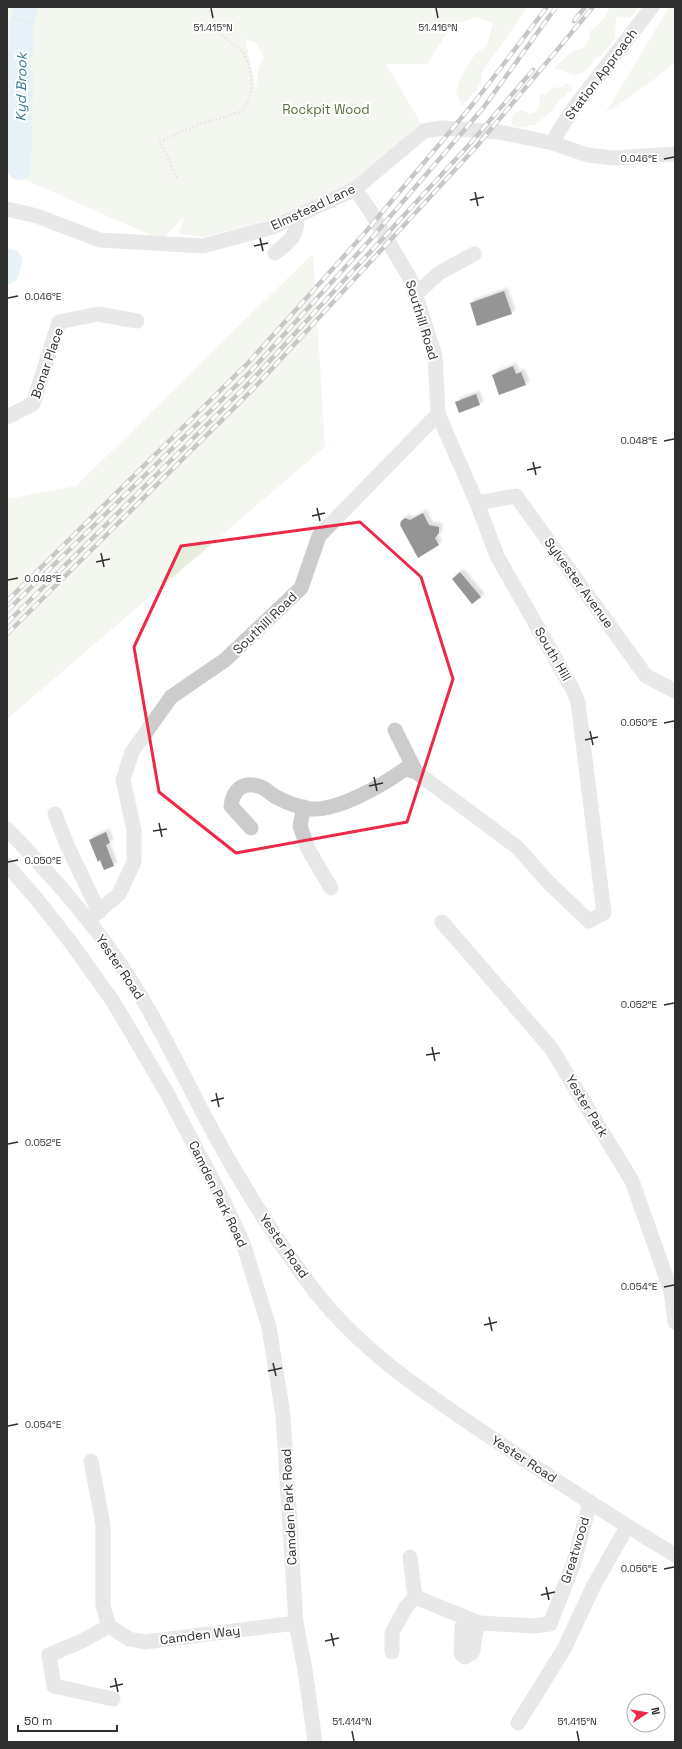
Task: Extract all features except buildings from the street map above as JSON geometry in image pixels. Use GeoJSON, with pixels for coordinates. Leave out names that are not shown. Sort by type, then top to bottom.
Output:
{"type":"FeatureCollection","features":[{"type":"Feature","properties":{"kind":"street","name":"Station Approach"},"geometry":{"type":"LineString","coordinates":[[553,143],[573,109],[652,7]]}},
{"type":"Feature","properties":{"kind":"street","name":"Elmstead Lane"},"geometry":{"type":"LineString","coordinates":[[7,209],[37,216],[100,240],[203,246],[273,227],[355,189],[424,131],[442,128],[499,132],[553,143],[587,155],[614,158],[675,154]]}},
{"type":"Feature","properties":{"kind":"street","name":"Southill Road"},"geometry":{"type":"LineString","coordinates":[[93,916],[119,894],[134,862],[134,830],[123,780],[132,752],[171,697],[225,660],[301,588],[319,536],[438,414],[435,356],[411,280],[369,209],[355,189]]}},
{"type":"Feature","properties":{"kind":"street"},"geometry":{"type":"LineString","coordinates":[[275,253],[296,234],[298,223],[296,216]]}},
{"type":"Feature","properties":{"kind":"street"},"geometry":{"type":"LineString","coordinates":[[415,295],[439,273],[474,254]]}},
{"type":"Feature","properties":{"kind":"street","name":"Bonar Place"},"geometry":{"type":"LineString","coordinates":[[7,417],[33,404],[59,322],[98,314],[137,322]]}},
{"type":"Feature","properties":{"kind":"street","name":"South Hill"},"geometry":{"type":"LineString","coordinates":[[416,772],[517,847],[549,883],[589,921],[604,913],[578,702],[572,688],[497,556],[477,504],[438,414]]}},
{"type":"Feature","properties":{"kind":"street","name":"Sylvester Avenue"},"geometry":{"type":"LineString","coordinates":[[477,504],[516,496],[646,676],[675,691]]}},
{"type":"Feature","properties":{"kind":"street"},"geometry":{"type":"LineString","coordinates":[[395,730],[416,772]]}},
{"type":"Feature","properties":{"kind":"street"},"geometry":{"type":"LineString","coordinates":[[251,828],[231,806],[232,795],[239,787],[247,785],[260,786],[276,797],[311,809],[331,807],[361,795],[390,780],[405,770],[416,772]]}},
{"type":"Feature","properties":{"kind":"street"},"geometry":{"type":"LineString","coordinates":[[304,807],[300,826],[308,849],[331,888]]}},
{"type":"Feature","properties":{"kind":"street"},"geometry":{"type":"LineString","coordinates":[[55,814],[93,916]]}},
{"type":"Feature","properties":{"kind":"street","name":"Yester Road"},"geometry":{"type":"LineString","coordinates":[[7,829],[93,916],[127,973],[241,1182],[295,1264],[349,1330],[426,1395],[628,1527],[675,1555]]}},
{"type":"Feature","properties":{"kind":"street","name":"Camden Park Road"},"geometry":{"type":"LineString","coordinates":[[7,865],[36,898],[72,944],[114,1003],[167,1094],[223,1200],[243,1242],[269,1327],[283,1415],[296,1623],[305,1670],[315,1742]]}},
{"type":"Feature","properties":{"kind":"street","name":"Yester Park"},"geometry":{"type":"LineString","coordinates":[[442,922],[552,1048],[632,1181],[671,1291],[675,1322]]}},
{"type":"Feature","properties":{"kind":"street"},"geometry":{"type":"LineString","coordinates":[[91,1461],[103,1525],[103,1606],[109,1626],[82,1641],[48,1655],[54,1686],[113,1700]]}},
{"type":"Feature","properties":{"kind":"street","name":"Greatwood"},"geometry":{"type":"LineString","coordinates":[[415,1597],[477,1622],[533,1626],[550,1624],[574,1562],[590,1502]]}},
{"type":"Feature","properties":{"kind":"street"},"geometry":{"type":"LineString","coordinates":[[518,1723],[564,1649],[593,1587],[628,1527]]}},
{"type":"Feature","properties":{"kind":"street"},"geometry":{"type":"LineString","coordinates":[[392,1652],[392,1633],[406,1607],[415,1597],[410,1557]]}},
{"type":"Feature","properties":{"kind":"street"},"geometry":{"type":"LineString","coordinates":[[462,1627],[461,1653],[465,1657],[474,1650],[477,1622]]}},
{"type":"Feature","properties":{"kind":"street","name":"Camden Way"},"geometry":{"type":"LineString","coordinates":[[109,1626],[129,1639],[145,1642],[296,1623]]}},
{"type":"Feature","properties":{"kind":"path"},"geometry":{"type":"LineString","coordinates":[[177,178],[160,142],[198,125],[240,112],[245,108],[251,96],[252,80],[245,56],[243,52],[220,33],[208,7]]}},
{"type":"Feature","properties":{"kind":"path"},"geometry":{"type":"LineString","coordinates":[[14,18],[31,22]]}},
{"type":"Feature","properties":{"kind":"highlighted area"},"geometry":{"type":"Polygon","coordinates":[[[360,522],[421,577],[453,679],[407,822],[236,853],[159,792],[134,647],[181,546],[360,522]]]}},
{"type":"Feature","properties":{"kind":"green space","name":"Rockpit Wood"},"geometry":{"type":"Polygon","coordinates":[[[7,7],[528,7],[482,72],[481,84],[462,106],[456,92],[460,79],[475,54],[487,45],[493,23],[476,17],[452,25],[427,64],[386,64],[421,123],[351,184],[268,220],[203,237],[179,234],[184,216],[162,240],[7,172],[7,7]],[[245,39],[256,89],[258,68],[264,58],[256,43],[245,39]]]}},
{"type":"Feature","properties":{"kind":"green space"},"geometry":{"type":"Polygon","coordinates":[[[610,7],[639,7],[631,17],[616,18],[615,39],[601,56],[597,57],[585,72],[573,76],[555,69],[555,67],[574,50],[581,49],[589,40],[590,31],[605,18],[610,7]]]}},
{"type":"Feature","properties":{"kind":"green space"},"geometry":{"type":"Polygon","coordinates":[[[669,7],[675,7],[675,62],[652,81],[605,114],[669,7]]]}},
{"type":"Feature","properties":{"kind":"green space"},"geometry":{"type":"Polygon","coordinates":[[[566,83],[572,86],[571,91],[566,93],[564,98],[559,100],[553,110],[535,125],[529,125],[526,128],[521,126],[519,128],[512,125],[512,117],[517,111],[522,110],[530,114],[538,111],[540,100],[539,96],[541,94],[546,95],[551,88],[563,87],[566,83]]]}},
{"type":"Feature","properties":{"kind":"green space"},"geometry":{"type":"Polygon","coordinates":[[[313,253],[325,447],[7,719],[7,499],[76,486],[313,253]]]}},
{"type":"Feature","properties":{"kind":"waterway","name":"Kyd Brook"},"geometry":{"type":"LineString","coordinates":[[19,168],[21,79],[18,61],[22,46],[21,28],[26,7]]}},
{"type":"Feature","properties":{"kind":"waterway","name":"Kyd Brook"},"geometry":{"type":"LineString","coordinates":[[7,272],[10,261]]}},
{"type":"Feature","properties":{"kind":"railway"},"geometry":{"type":"LineString","coordinates":[[7,601],[249,362],[363,235],[443,140],[477,99],[547,7]]}},
{"type":"Feature","properties":{"kind":"railway"},"geometry":{"type":"LineString","coordinates":[[7,611],[251,371],[370,240],[484,107],[556,7]]}},
{"type":"Feature","properties":{"kind":"railway"},"geometry":{"type":"LineString","coordinates":[[574,21],[585,7]]}},
{"type":"Feature","properties":{"kind":"railway"},"geometry":{"type":"LineString","coordinates":[[7,634],[256,386],[476,147],[593,7]]}},
{"type":"Feature","properties":{"kind":"railway"},"geometry":{"type":"LineString","coordinates":[[7,623],[252,380],[468,146],[533,70]]}}]}
